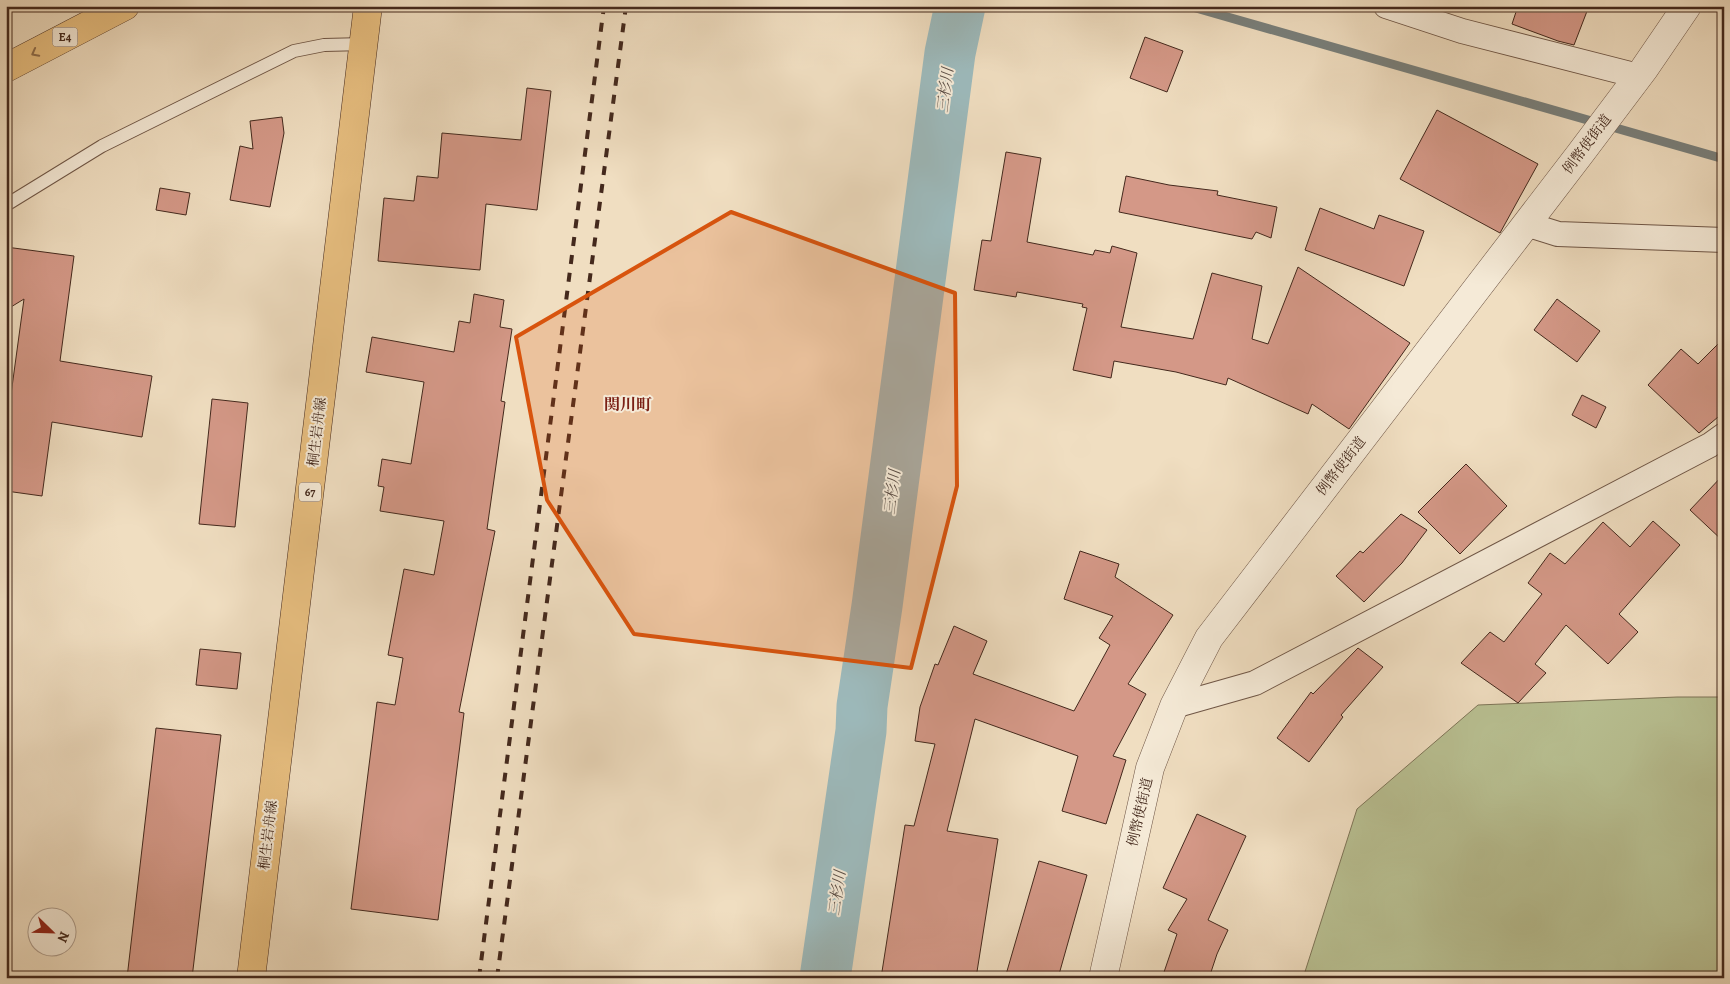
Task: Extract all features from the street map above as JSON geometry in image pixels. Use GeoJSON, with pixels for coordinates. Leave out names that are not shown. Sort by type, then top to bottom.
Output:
{"type":"FeatureCollection","features":[{"type":"Feature","properties":{"kind":"main road","name":"E4"},"geometry":{"type":"LineString","coordinates":[[6,68],[125,6]]}},
{"type":"Feature","properties":{"kind":"main road","name":"桐生岩舟線"},"geometry":{"type":"LineString","coordinates":[[251,978],[368,6]]}},
{"type":"Feature","properties":{"kind":"street"},"geometry":{"type":"LineString","coordinates":[[1386,6],[1632,83]]}},
{"type":"Feature","properties":{"kind":"street","name":"例幣使街道"},"geometry":{"type":"LineString","coordinates":[[1103,978],[1150,768],[1174,706],[1209,638],[1580,154],[1687,6]]}},
{"type":"Feature","properties":{"kind":"street"},"geometry":{"type":"LineString","coordinates":[[1526,224],[1558,234],[1724,240]]}},
{"type":"Feature","properties":{"kind":"street"},"geometry":{"type":"LineString","coordinates":[[1174,706],[1255,683],[1719,446]]}},
{"type":"Feature","properties":{"kind":"lane"},"geometry":{"type":"LineString","coordinates":[[6,204],[102,146],[294,51],[324,45],[364,44]]}},
{"type":"Feature","properties":{"kind":"highlighted area"},"geometry":{"type":"Polygon","coordinates":[[[731,212],[955,293],[957,486],[911,668],[634,634],[547,500],[516,337],[731,212]]]}},
{"type":"Feature","properties":{"kind":"green space"},"geometry":{"type":"Polygon","coordinates":[[[1677,697],[1724,697],[1724,978],[1303,978],[1357,809],[1478,705],[1677,697]]]}},
{"type":"Feature","properties":{"kind":"building"},"geometry":{"type":"Polygon","coordinates":[[[1518,6],[1589,6],[1574,45],[1512,24],[1518,6]]]}},
{"type":"Feature","properties":{"kind":"building"},"geometry":{"type":"Polygon","coordinates":[[[1145,37],[1183,51],[1167,92],[1130,78],[1145,37]]]}},
{"type":"Feature","properties":{"kind":"building"},"geometry":{"type":"Polygon","coordinates":[[[527,88],[551,91],[537,210],[486,204],[480,270],[378,261],[384,198],[414,201],[417,176],[438,178],[442,133],[521,140],[527,88]]]}},
{"type":"Feature","properties":{"kind":"building"},"geometry":{"type":"Polygon","coordinates":[[[1437,110],[1538,164],[1500,233],[1400,179],[1437,110]]]}},
{"type":"Feature","properties":{"kind":"building"},"geometry":{"type":"Polygon","coordinates":[[[282,117],[284,133],[270,207],[230,200],[240,146],[253,149],[250,121],[282,117]]]}},
{"type":"Feature","properties":{"kind":"building"},"geometry":{"type":"Polygon","coordinates":[[[1006,152],[1041,158],[1027,242],[1093,255],[1095,250],[1110,253],[1112,246],[1137,253],[1121,327],[1193,339],[1212,273],[1262,286],[1252,339],[1268,344],[1298,267],[1410,343],[1349,429],[1312,404],[1308,414],[1228,378],[1226,385],[1176,372],[1114,361],[1111,378],[1073,370],[1087,308],[1082,307],[1083,304],[1017,292],[1016,297],[974,290],[982,240],[991,241],[1006,152]]]}},
{"type":"Feature","properties":{"kind":"building"},"geometry":{"type":"Polygon","coordinates":[[[1126,176],[1169,185],[1218,191],[1217,195],[1277,207],[1271,238],[1256,232],[1252,239],[1119,212],[1126,176]]]}},
{"type":"Feature","properties":{"kind":"building"},"geometry":{"type":"Polygon","coordinates":[[[160,188],[190,193],[186,215],[156,210],[160,188]]]}},
{"type":"Feature","properties":{"kind":"building"},"geometry":{"type":"Polygon","coordinates":[[[1320,208],[1374,229],[1379,215],[1424,231],[1404,286],[1305,250],[1320,208]]]}},
{"type":"Feature","properties":{"kind":"building"},"geometry":{"type":"Polygon","coordinates":[[[6,247],[74,256],[60,361],[152,376],[142,437],[52,422],[42,496],[6,491],[6,431],[24,299],[6,310],[6,247]]]}},
{"type":"Feature","properties":{"kind":"building"},"geometry":{"type":"Polygon","coordinates":[[[474,294],[504,300],[500,327],[512,329],[501,401],[505,402],[487,529],[495,531],[459,712],[464,713],[438,920],[351,909],[377,702],[395,705],[403,658],[388,655],[404,569],[434,575],[444,521],[380,511],[384,487],[378,486],[382,459],[411,464],[424,382],[366,372],[372,337],[454,352],[459,321],[470,323],[474,294]]]}},
{"type":"Feature","properties":{"kind":"building"},"geometry":{"type":"Polygon","coordinates":[[[1557,299],[1600,331],[1577,362],[1534,330],[1557,299]]]}},
{"type":"Feature","properties":{"kind":"building"},"geometry":{"type":"Polygon","coordinates":[[[1724,338],[1724,412],[1699,433],[1648,385],[1681,349],[1698,364],[1724,338]]]}},
{"type":"Feature","properties":{"kind":"building"},"geometry":{"type":"Polygon","coordinates":[[[1582,395],[1606,407],[1596,428],[1572,415],[1582,395]]]}},
{"type":"Feature","properties":{"kind":"building"},"geometry":{"type":"Polygon","coordinates":[[[212,399],[248,403],[235,527],[199,524],[212,399]]]}},
{"type":"Feature","properties":{"kind":"building"},"geometry":{"type":"Polygon","coordinates":[[[1466,464],[1507,506],[1460,554],[1418,512],[1466,464]]]}},
{"type":"Feature","properties":{"kind":"building"},"geometry":{"type":"Polygon","coordinates":[[[1724,474],[1724,542],[1690,510],[1724,474]]]}},
{"type":"Feature","properties":{"kind":"building"},"geometry":{"type":"Polygon","coordinates":[[[1401,514],[1427,530],[1402,563],[1364,602],[1336,576],[1360,551],[1363,553],[1401,514]]]}},
{"type":"Feature","properties":{"kind":"building"},"geometry":{"type":"Polygon","coordinates":[[[1653,521],[1680,545],[1619,614],[1638,632],[1608,664],[1566,625],[1535,664],[1546,673],[1518,703],[1461,663],[1490,632],[1504,642],[1542,594],[1528,583],[1550,553],[1565,564],[1603,522],[1630,547],[1653,521]]]}},
{"type":"Feature","properties":{"kind":"building"},"geometry":{"type":"Polygon","coordinates":[[[1080,551],[1119,564],[1115,577],[1173,615],[1128,684],[1146,694],[1113,756],[1126,760],[1106,824],[1062,811],[1078,756],[975,719],[947,831],[998,839],[976,978],[881,978],[905,825],[914,826],[935,744],[915,741],[920,707],[935,664],[938,665],[954,626],[987,641],[973,674],[1074,711],[1110,645],[1099,638],[1113,616],[1064,599],[1080,551]]]}},
{"type":"Feature","properties":{"kind":"building"},"geometry":{"type":"Polygon","coordinates":[[[1358,648],[1383,667],[1341,715],[1343,717],[1309,762],[1277,738],[1311,692],[1313,694],[1358,648]]]}},
{"type":"Feature","properties":{"kind":"building"},"geometry":{"type":"Polygon","coordinates":[[[200,649],[241,653],[237,689],[196,685],[200,649]]]}},
{"type":"Feature","properties":{"kind":"building"},"geometry":{"type":"Polygon","coordinates":[[[156,728],[221,735],[192,978],[127,978],[156,728]]]}},
{"type":"Feature","properties":{"kind":"building"},"geometry":{"type":"Polygon","coordinates":[[[1197,814],[1246,836],[1208,920],[1228,930],[1209,978],[1162,978],[1177,934],[1168,930],[1187,899],[1163,888],[1197,814]]]}},
{"type":"Feature","properties":{"kind":"building"},"geometry":{"type":"Polygon","coordinates":[[[1039,861],[1087,875],[1058,978],[1005,978],[1039,861]]]}},
{"type":"Feature","properties":{"kind":"waterway","name":"三杉川"},"geometry":{"type":"LineString","coordinates":[[825,978],[861,731],[862,706],[877,606],[950,53],[960,6]]}},
{"type":"Feature","properties":{"kind":"waterway"},"geometry":{"type":"LineString","coordinates":[[1189,6],[1724,159]]}},
{"type":"Feature","properties":{"kind":"railway"},"geometry":{"type":"LineString","coordinates":[[479,978],[604,6]]}},
{"type":"Feature","properties":{"kind":"railway"},"geometry":{"type":"LineString","coordinates":[[497,978],[626,6]]}},
{"type":"Feature","properties":{"kind":"district","name":"関川町"},"geometry":{"type":"Point","coordinates":[628,405]}}]}
